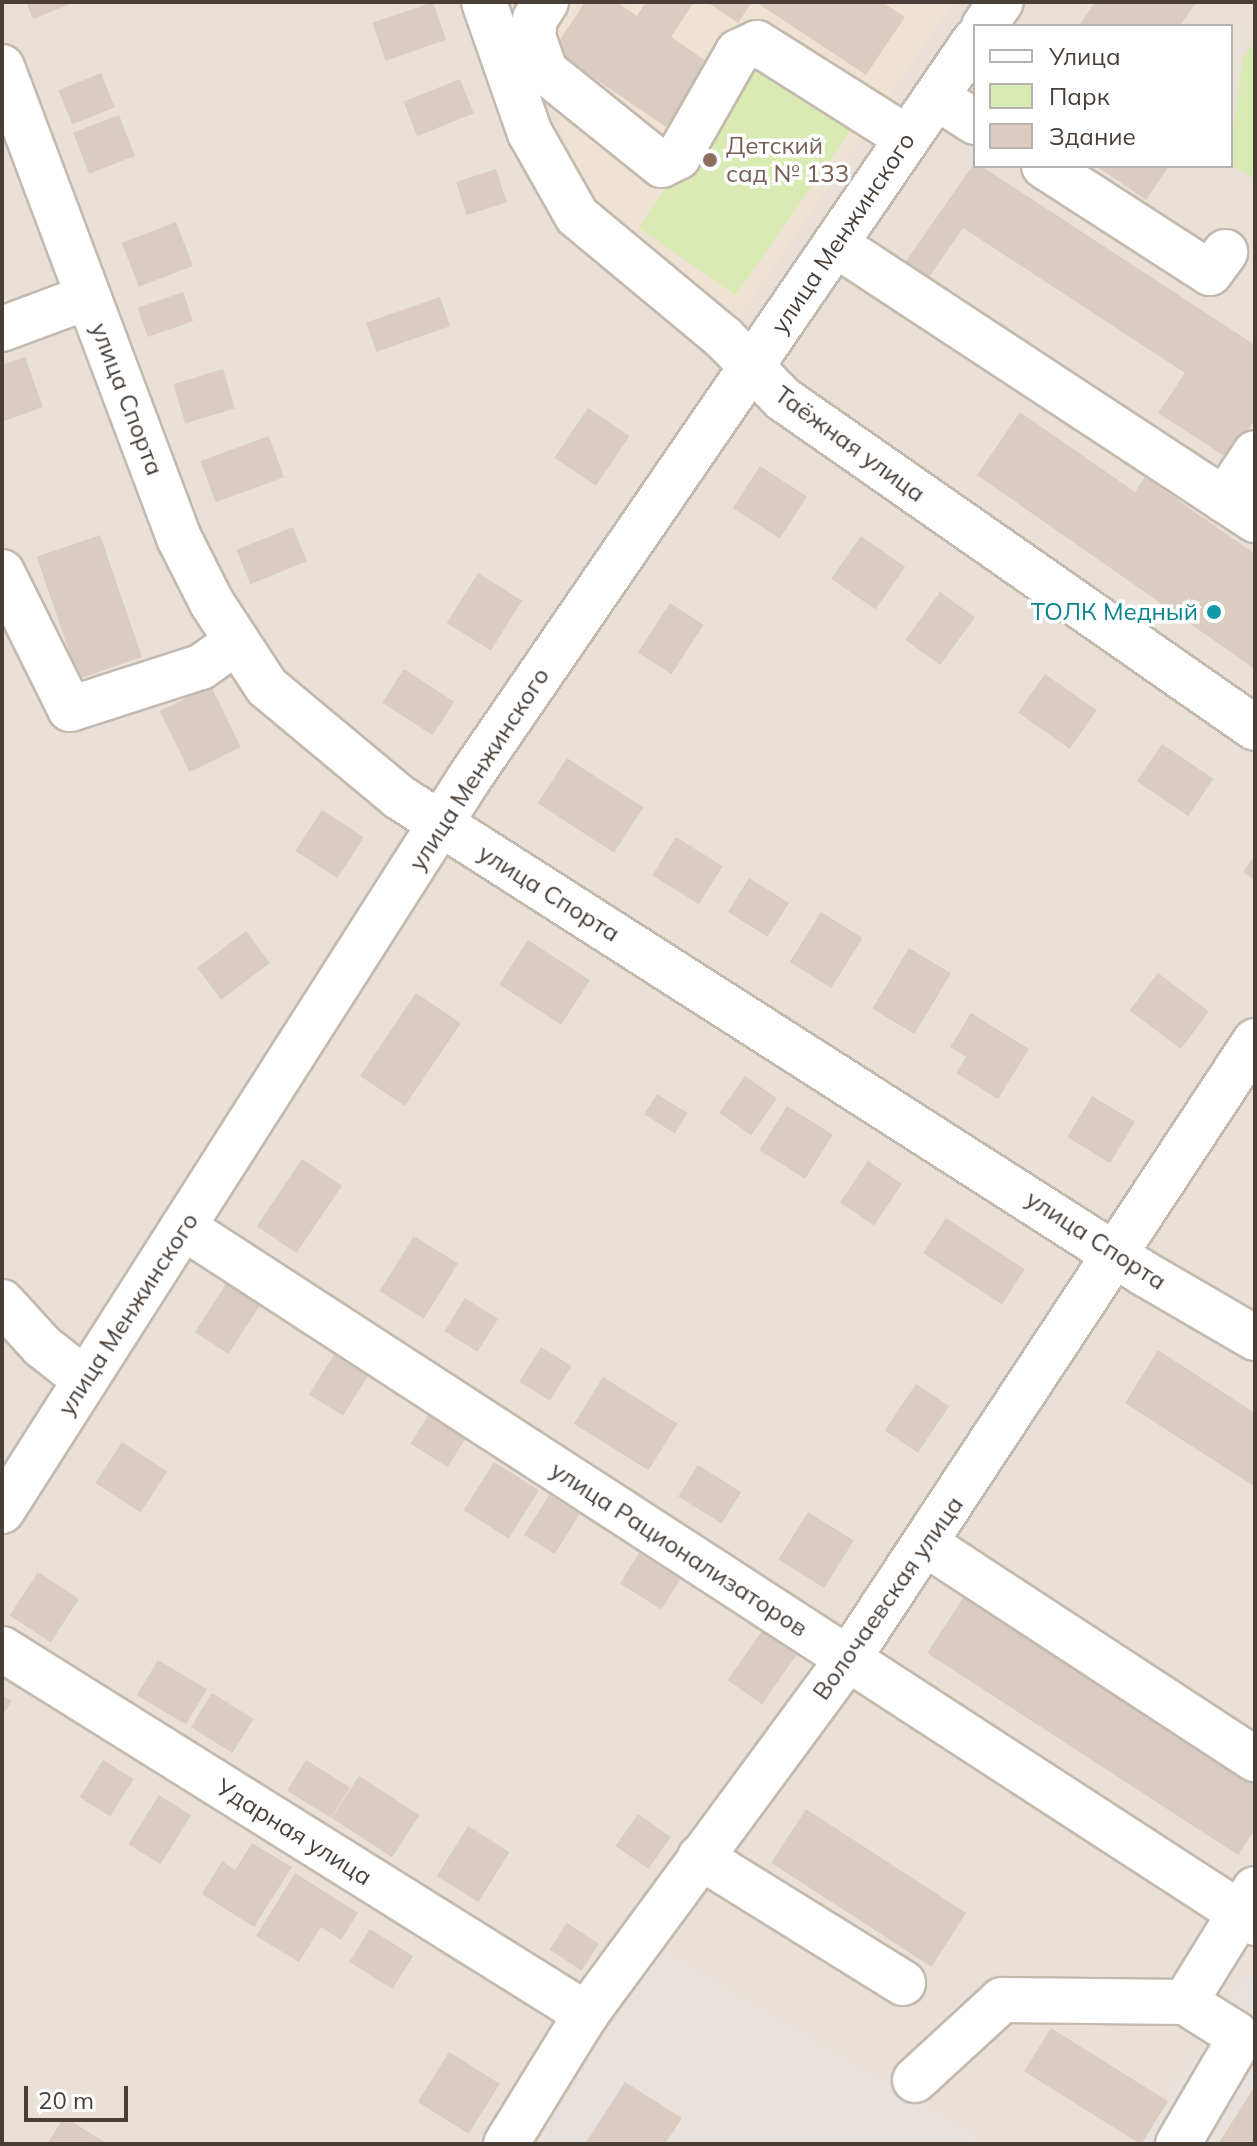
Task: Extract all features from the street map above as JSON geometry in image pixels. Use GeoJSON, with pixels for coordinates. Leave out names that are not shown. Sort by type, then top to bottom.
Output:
{"type":"FeatureCollection","features":[{"type":"Feature","properties":{"kind":"street","name":"Таёжная улица"},"geometry":{"type":"LineString","coordinates":[[484,2],[530,133],[577,216],[724,338],[783,399],[1255,728]]}},
{"type":"Feature","properties":{"kind":"street"},"geometry":{"type":"LineString","coordinates":[[546,2],[535,19],[533,36],[545,71],[662,165],[678,157],[738,52],[757,43],[907,138]]}},
{"type":"Feature","properties":{"kind":"street"},"geometry":{"type":"LineString","coordinates":[[985,24],[1001,2]]}},
{"type":"Feature","properties":{"kind":"street","name":"улица Менжинского"},"geometry":{"type":"LineString","coordinates":[[2,1511],[443,825],[470,777],[973,43]]}},
{"type":"Feature","properties":{"kind":"street","name":"улица Спорта"},"geometry":{"type":"LineString","coordinates":[[2,67],[179,538],[236,642],[267,687],[329,743],[443,825],[1116,1254],[1255,1338]]}},
{"type":"Feature","properties":{"kind":"street"},"geometry":{"type":"LineString","coordinates":[[936,97],[973,121]]}},
{"type":"Feature","properties":{"kind":"street"},"geometry":{"type":"LineString","coordinates":[[1047,168],[1210,273],[1225,252]]}},
{"type":"Feature","properties":{"kind":"street"},"geometry":{"type":"LineString","coordinates":[[835,244],[1239,510],[1255,453]]}},
{"type":"Feature","properties":{"kind":"street"},"geometry":{"type":"LineString","coordinates":[[2,329],[88,297]]}},
{"type":"Feature","properties":{"kind":"street"},"geometry":{"type":"LineString","coordinates":[[2,572],[70,709],[201,667],[236,642]]}},
{"type":"Feature","properties":{"kind":"street","name":"Волочаевская улица"},"geometry":{"type":"LineString","coordinates":[[506,2144],[586,2014],[848,1659],[1255,1041]]}},
{"type":"Feature","properties":{"kind":"street","name":"улица Рационализаторов"},"geometry":{"type":"LineString","coordinates":[[183,1227],[848,1659],[1250,1908]]}},
{"type":"Feature","properties":{"kind":"street"},"geometry":{"type":"LineString","coordinates":[[2,1302],[42,1346],[85,1380]]}},
{"type":"Feature","properties":{"kind":"street"},"geometry":{"type":"LineString","coordinates":[[926,1544],[1253,1752]]}},
{"type":"Feature","properties":{"kind":"street","name":"Ударная улица"},"geometry":{"type":"LineString","coordinates":[[2,1649],[586,2014]]}},
{"type":"Feature","properties":{"kind":"street"},"geometry":{"type":"LineString","coordinates":[[700,1857],[903,1983]]}},
{"type":"Feature","properties":{"kind":"street"},"geometry":{"type":"LineString","coordinates":[[1185,2002],[1250,1908]]}},
{"type":"Feature","properties":{"kind":"street"},"geometry":{"type":"LineString","coordinates":[[915,2080],[1002,2000],[1185,2002],[1236,2034],[1232,2052],[1178,2144]]}},
{"type":"Feature","properties":{"kind":"shaded area"},"geometry":{"type":"Polygon","coordinates":[[[2,2],[1255,2],[1255,1980],[1247,1976],[1138,2144],[986,2144],[661,1951],[538,2144],[2,2144],[2,2]]]}},
{"type":"Feature","properties":{"kind":"shaded area","name":"Детский сад № 133"},"geometry":{"type":"Polygon","coordinates":[[[514,2],[954,2],[740,316],[589,201],[514,2]]]}},
{"type":"Feature","properties":{"kind":"shaded area"},"geometry":{"type":"Polygon","coordinates":[[[661,1951],[986,2144],[538,2144],[661,1951]]]}},
{"type":"Feature","properties":{"kind":"shaded area"},"geometry":{"type":"Polygon","coordinates":[[[1247,1975],[1255,1980],[1255,2144],[1138,2144],[1247,1975]]]}},
{"type":"Feature","properties":{"kind":"green space"},"geometry":{"type":"Polygon","coordinates":[[[1255,40],[1255,180],[1233,165],[1233,131],[1243,57],[1255,40]]]}},
{"type":"Feature","properties":{"kind":"green space"},"geometry":{"type":"Polygon","coordinates":[[[758,57],[855,125],[735,295],[639,227],[758,57]]]}},
{"type":"Feature","properties":{"kind":"building"},"geometry":{"type":"Polygon","coordinates":[[[26,2],[75,2],[33,19],[26,2]]]}},
{"type":"Feature","properties":{"kind":"building"},"geometry":{"type":"Polygon","coordinates":[[[433,2],[446,40],[386,61],[372,23],[433,2]]]}},
{"type":"Feature","properties":{"kind":"building"},"geometry":{"type":"Polygon","coordinates":[[[585,2],[617,2],[637,16],[646,2],[694,2],[671,37],[709,63],[666,127],[553,50],[585,2]]]}},
{"type":"Feature","properties":{"kind":"building"},"geometry":{"type":"Polygon","coordinates":[[[707,2],[752,2],[738,23],[707,2]]]}},
{"type":"Feature","properties":{"kind":"building"},"geometry":{"type":"Polygon","coordinates":[[[756,2],[882,2],[905,17],[866,75],[756,2]]]}},
{"type":"Feature","properties":{"kind":"building"},"geometry":{"type":"Polygon","coordinates":[[[1095,2],[1196,2],[1181,24],[1080,24],[1095,2]]]}},
{"type":"Feature","properties":{"kind":"building"},"geometry":{"type":"Polygon","coordinates":[[[101,73],[115,107],[72,125],[58,90],[101,73]]]}},
{"type":"Feature","properties":{"kind":"building"},"geometry":{"type":"Polygon","coordinates":[[[460,79],[474,113],[417,136],[403,102],[460,79]]]}},
{"type":"Feature","properties":{"kind":"building"},"geometry":{"type":"Polygon","coordinates":[[[119,115],[135,156],[89,174],[73,133],[119,115]]]}},
{"type":"Feature","properties":{"kind":"building"},"geometry":{"type":"Polygon","coordinates":[[[973,165],[973,168],[984,168],[1255,345],[1255,419],[1229,459],[1158,413],[1185,373],[963,228],[927,280],[904,264],[973,165]]]}},
{"type":"Feature","properties":{"kind":"building"},"geometry":{"type":"Polygon","coordinates":[[[1099,168],[1168,168],[1146,200],[1099,168]]]}},
{"type":"Feature","properties":{"kind":"building"},"geometry":{"type":"Polygon","coordinates":[[[496,169],[507,202],[467,215],[456,182],[496,169]]]}},
{"type":"Feature","properties":{"kind":"building"},"geometry":{"type":"Polygon","coordinates":[[[176,222],[193,266],[139,287],[122,243],[176,222]]]}},
{"type":"Feature","properties":{"kind":"building"},"geometry":{"type":"Polygon","coordinates":[[[183,292],[193,321],[148,337],[138,308],[183,292]]]}},
{"type":"Feature","properties":{"kind":"building"},"geometry":{"type":"Polygon","coordinates":[[[440,297],[450,326],[376,352],[366,322],[440,297]]]}},
{"type":"Feature","properties":{"kind":"building"},"geometry":{"type":"Polygon","coordinates":[[[25,357],[43,407],[2,422],[2,365],[25,357]]]}},
{"type":"Feature","properties":{"kind":"building"},"geometry":{"type":"Polygon","coordinates":[[[223,369],[235,408],[185,423],[173,384],[223,369]]]}},
{"type":"Feature","properties":{"kind":"building"},"geometry":{"type":"Polygon","coordinates":[[[588,408],[629,436],[596,486],[554,458],[588,408]]]}},
{"type":"Feature","properties":{"kind":"building"},"geometry":{"type":"Polygon","coordinates":[[[1020,412],[1135,492],[1145,477],[1255,554],[1255,669],[977,475],[1020,412]]]}},
{"type":"Feature","properties":{"kind":"building"},"geometry":{"type":"Polygon","coordinates":[[[269,436],[284,477],[215,502],[200,461],[269,436]]]}},
{"type":"Feature","properties":{"kind":"building"},"geometry":{"type":"Polygon","coordinates":[[[760,466],[807,496],[780,538],[733,508],[760,466]]]}},
{"type":"Feature","properties":{"kind":"building"},"geometry":{"type":"Polygon","coordinates":[[[293,527],[307,561],[250,584],[236,550],[293,527]]]}},
{"type":"Feature","properties":{"kind":"building"},"geometry":{"type":"Polygon","coordinates":[[[100,535],[142,657],[79,679],[37,557],[100,535]]]}},
{"type":"Feature","properties":{"kind":"building"},"geometry":{"type":"Polygon","coordinates":[[[861,536],[905,567],[875,610],[831,579],[861,536]]]}},
{"type":"Feature","properties":{"kind":"building"},"geometry":{"type":"Polygon","coordinates":[[[478,573],[522,601],[491,651],[447,623],[478,573]]]}},
{"type":"Feature","properties":{"kind":"building"},"geometry":{"type":"Polygon","coordinates":[[[940,592],[975,617],[940,665],[905,640],[940,592]]]}},
{"type":"Feature","properties":{"kind":"building"},"geometry":{"type":"Polygon","coordinates":[[[670,603],[704,625],[671,674],[638,652],[670,603]]]}},
{"type":"Feature","properties":{"kind":"building"},"geometry":{"type":"Polygon","coordinates":[[[404,669],[454,702],[433,735],[382,703],[404,669]]]}},
{"type":"Feature","properties":{"kind":"building"},"geometry":{"type":"Polygon","coordinates":[[[1045,674],[1097,710],[1070,749],[1018,713],[1045,674]]]}},
{"type":"Feature","properties":{"kind":"building"},"geometry":{"type":"Polygon","coordinates":[[[211,686],[241,747],[190,772],[160,711],[211,686]]]}},
{"type":"Feature","properties":{"kind":"building"},"geometry":{"type":"Polygon","coordinates":[[[1162,744],[1213,779],[1188,816],[1137,781],[1162,744]]]}},
{"type":"Feature","properties":{"kind":"building"},"geometry":{"type":"Polygon","coordinates":[[[567,758],[643,808],[614,853],[538,803],[567,758]]]}},
{"type":"Feature","properties":{"kind":"building"},"geometry":{"type":"Polygon","coordinates":[[[322,810],[364,837],[337,878],[295,851],[322,810]]]}},
{"type":"Feature","properties":{"kind":"building"},"geometry":{"type":"Polygon","coordinates":[[[676,837],[723,866],[699,904],[652,875],[676,837]]]}},
{"type":"Feature","properties":{"kind":"building"},"geometry":{"type":"Polygon","coordinates":[[[1255,855],[1255,880],[1243,872],[1255,855]]]}},
{"type":"Feature","properties":{"kind":"building"},"geometry":{"type":"Polygon","coordinates":[[[749,878],[789,903],[768,937],[728,912],[749,878]]]}},
{"type":"Feature","properties":{"kind":"building"},"geometry":{"type":"Polygon","coordinates":[[[821,912],[863,938],[831,988],[790,962],[821,912]]]}},
{"type":"Feature","properties":{"kind":"building"},"geometry":{"type":"Polygon","coordinates":[[[246,931],[270,963],[221,1000],[197,968],[246,931]]]}},
{"type":"Feature","properties":{"kind":"building"},"geometry":{"type":"Polygon","coordinates":[[[528,940],[590,980],[561,1025],[499,984],[528,940]]]}},
{"type":"Feature","properties":{"kind":"building"},"geometry":{"type":"Polygon","coordinates":[[[909,948],[951,973],[914,1034],[872,1009],[909,948]]]}},
{"type":"Feature","properties":{"kind":"building"},"geometry":{"type":"Polygon","coordinates":[[[1158,973],[1209,1012],[1181,1049],[1130,1011],[1158,973]]]}},
{"type":"Feature","properties":{"kind":"building"},"geometry":{"type":"Polygon","coordinates":[[[416,993],[461,1023],[405,1106],[360,1076],[416,993]]]}},
{"type":"Feature","properties":{"kind":"building"},"geometry":{"type":"Polygon","coordinates":[[[971,1013],[1029,1049],[998,1099],[956,1073],[966,1057],[950,1047],[971,1013]]]}},
{"type":"Feature","properties":{"kind":"building"},"geometry":{"type":"Polygon","coordinates":[[[745,1076],[777,1098],[751,1135],[719,1113],[745,1076]]]}},
{"type":"Feature","properties":{"kind":"building"},"geometry":{"type":"Polygon","coordinates":[[[657,1094],[688,1113],[675,1133],[644,1114],[657,1094]]]}},
{"type":"Feature","properties":{"kind":"building"},"geometry":{"type":"Polygon","coordinates":[[[1092,1096],[1135,1122],[1110,1163],[1067,1137],[1092,1096]]]}},
{"type":"Feature","properties":{"kind":"building"},"geometry":{"type":"Polygon","coordinates":[[[787,1106],[833,1135],[805,1179],[759,1150],[787,1106]]]}},
{"type":"Feature","properties":{"kind":"building"},"geometry":{"type":"Polygon","coordinates":[[[302,1159],[342,1186],[296,1253],[257,1226],[302,1159]]]}},
{"type":"Feature","properties":{"kind":"building"},"geometry":{"type":"Polygon","coordinates":[[[868,1161],[902,1184],[874,1225],[840,1202],[868,1161]]]}},
{"type":"Feature","properties":{"kind":"building"},"geometry":{"type":"Polygon","coordinates":[[[946,1218],[1025,1269],[1002,1304],[923,1253],[946,1218]]]}},
{"type":"Feature","properties":{"kind":"building"},"geometry":{"type":"Polygon","coordinates":[[[414,1236],[458,1264],[424,1319],[380,1291],[414,1236]]]}},
{"type":"Feature","properties":{"kind":"building"},"geometry":{"type":"Polygon","coordinates":[[[228,1281],[262,1303],[228,1354],[195,1332],[228,1281]]]}},
{"type":"Feature","properties":{"kind":"building"},"geometry":{"type":"Polygon","coordinates":[[[465,1298],[498,1319],[477,1352],[444,1331],[465,1298]]]}},
{"type":"Feature","properties":{"kind":"building"},"geometry":{"type":"Polygon","coordinates":[[[541,1347],[572,1366],[550,1401],[519,1382],[541,1347]]]}},
{"type":"Feature","properties":{"kind":"building"},"geometry":{"type":"Polygon","coordinates":[[[1158,1350],[1255,1413],[1255,1487],[1125,1403],[1158,1350]]]}},
{"type":"Feature","properties":{"kind":"building"},"geometry":{"type":"Polygon","coordinates":[[[335,1353],[369,1374],[343,1416],[309,1395],[335,1353]]]}},
{"type":"Feature","properties":{"kind":"building"},"geometry":{"type":"Polygon","coordinates":[[[603,1377],[678,1424],[648,1470],[574,1424],[603,1377]]]}},
{"type":"Feature","properties":{"kind":"building"},"geometry":{"type":"Polygon","coordinates":[[[916,1384],[949,1406],[918,1453],[885,1430],[916,1384]]]}},
{"type":"Feature","properties":{"kind":"building"},"geometry":{"type":"Polygon","coordinates":[[[429,1414],[466,1437],[448,1467],[410,1444],[429,1414]]]}},
{"type":"Feature","properties":{"kind":"building"},"geometry":{"type":"Polygon","coordinates":[[[122,1442],[167,1471],[141,1513],[95,1483],[122,1442]]]}},
{"type":"Feature","properties":{"kind":"building"},"geometry":{"type":"Polygon","coordinates":[[[494,1462],[539,1490],[509,1538],[464,1510],[494,1462]]]}},
{"type":"Feature","properties":{"kind":"building"},"geometry":{"type":"Polygon","coordinates":[[[698,1465],[741,1492],[722,1523],[678,1496],[698,1465]]]}},
{"type":"Feature","properties":{"kind":"building"},"geometry":{"type":"Polygon","coordinates":[[[549,1495],[580,1514],[555,1554],[524,1535],[549,1495]]]}},
{"type":"Feature","properties":{"kind":"building"},"geometry":{"type":"Polygon","coordinates":[[[808,1512],[854,1541],[824,1588],[778,1559],[808,1512]]]}},
{"type":"Feature","properties":{"kind":"building"},"geometry":{"type":"Polygon","coordinates":[[[639,1553],[681,1579],[661,1609],[620,1584],[639,1553]]]}},
{"type":"Feature","properties":{"kind":"building"},"geometry":{"type":"Polygon","coordinates":[[[38,1572],[79,1599],[51,1642],[10,1616],[38,1572]]]}},
{"type":"Feature","properties":{"kind":"building"},"geometry":{"type":"Polygon","coordinates":[[[969,1589],[1255,1775],[1255,1829],[1238,1855],[927,1653],[969,1589]]]}},
{"type":"Feature","properties":{"kind":"building"},"geometry":{"type":"Polygon","coordinates":[[[762,1631],[796,1655],[762,1704],[728,1680],[762,1631]]]}},
{"type":"Feature","properties":{"kind":"building"},"geometry":{"type":"Polygon","coordinates":[[[158,1660],[207,1689],[186,1725],[137,1695],[158,1660]]]}},
{"type":"Feature","properties":{"kind":"building"},"geometry":{"type":"Polygon","coordinates":[[[212,1693],[254,1719],[232,1753],[191,1727],[212,1693]]]}},
{"type":"Feature","properties":{"kind":"building"},"geometry":{"type":"Polygon","coordinates":[[[2,1695],[12,1701],[2,1716],[2,1695]]]}},
{"type":"Feature","properties":{"kind":"building"},"geometry":{"type":"Polygon","coordinates":[[[103,1760],[134,1779],[110,1816],[80,1797],[103,1760]]]}},
{"type":"Feature","properties":{"kind":"building"},"geometry":{"type":"Polygon","coordinates":[[[306,1760],[350,1788],[331,1818],[287,1791],[306,1760]]]}},
{"type":"Feature","properties":{"kind":"building"},"geometry":{"type":"Polygon","coordinates":[[[359,1776],[419,1815],[392,1857],[332,1818],[359,1776]]]}},
{"type":"Feature","properties":{"kind":"building"},"geometry":{"type":"Polygon","coordinates":[[[159,1795],[191,1815],[160,1864],[128,1844],[159,1795]]]}},
{"type":"Feature","properties":{"kind":"building"},"geometry":{"type":"Polygon","coordinates":[[[806,1809],[966,1913],[931,1967],[771,1863],[806,1809]]]}},
{"type":"Feature","properties":{"kind":"building"},"geometry":{"type":"Polygon","coordinates":[[[638,1814],[671,1837],[648,1869],[616,1846],[638,1814]]]}},
{"type":"Feature","properties":{"kind":"building"},"geometry":{"type":"Polygon","coordinates":[[[468,1826],[510,1852],[478,1902],[437,1876],[468,1826]]]}},
{"type":"Feature","properties":{"kind":"building"},"geometry":{"type":"Polygon","coordinates":[[[252,1843],[292,1867],[254,1927],[202,1894],[222,1861],[235,1870],[252,1843]]]}},
{"type":"Feature","properties":{"kind":"building"},"geometry":{"type":"Polygon","coordinates":[[[295,1873],[358,1913],[341,1940],[321,1927],[299,1962],[256,1936],[295,1873]]]}},
{"type":"Feature","properties":{"kind":"building"},"geometry":{"type":"Polygon","coordinates":[[[567,1923],[599,1944],[581,1971],[550,1950],[567,1923]]]}},
{"type":"Feature","properties":{"kind":"building"},"geometry":{"type":"Polygon","coordinates":[[[370,1929],[413,1956],[393,1989],[349,1962],[370,1929]]]}},
{"type":"Feature","properties":{"kind":"building"},"geometry":{"type":"Polygon","coordinates":[[[1051,2028],[1168,2101],[1140,2144],[1024,2071],[1051,2028]]]}},
{"type":"Feature","properties":{"kind":"building"},"geometry":{"type":"Polygon","coordinates":[[[449,2052],[500,2084],[469,2134],[418,2102],[449,2052]]]}},
{"type":"Feature","properties":{"kind":"building"},"geometry":{"type":"Polygon","coordinates":[[[625,2082],[682,2118],[665,2144],[585,2144],[625,2082]]]}},
{"type":"Feature","properties":{"kind":"building"},"geometry":{"type":"Polygon","coordinates":[[[1255,2086],[1255,2144],[1218,2144],[1255,2086]]]}},
{"type":"Feature","properties":{"kind":"building"},"geometry":{"type":"Polygon","coordinates":[[[64,2117],[108,2144],[47,2144],[64,2117]]]}},
{"type":"Feature","properties":{"kind":"place","name":"Детский сад № 133"},"geometry":{"type":"Point","coordinates":[710,160]}},
{"type":"Feature","properties":{"kind":"place","name":"ТОЛК Медный"},"geometry":{"type":"Point","coordinates":[1214,612]}}]}
